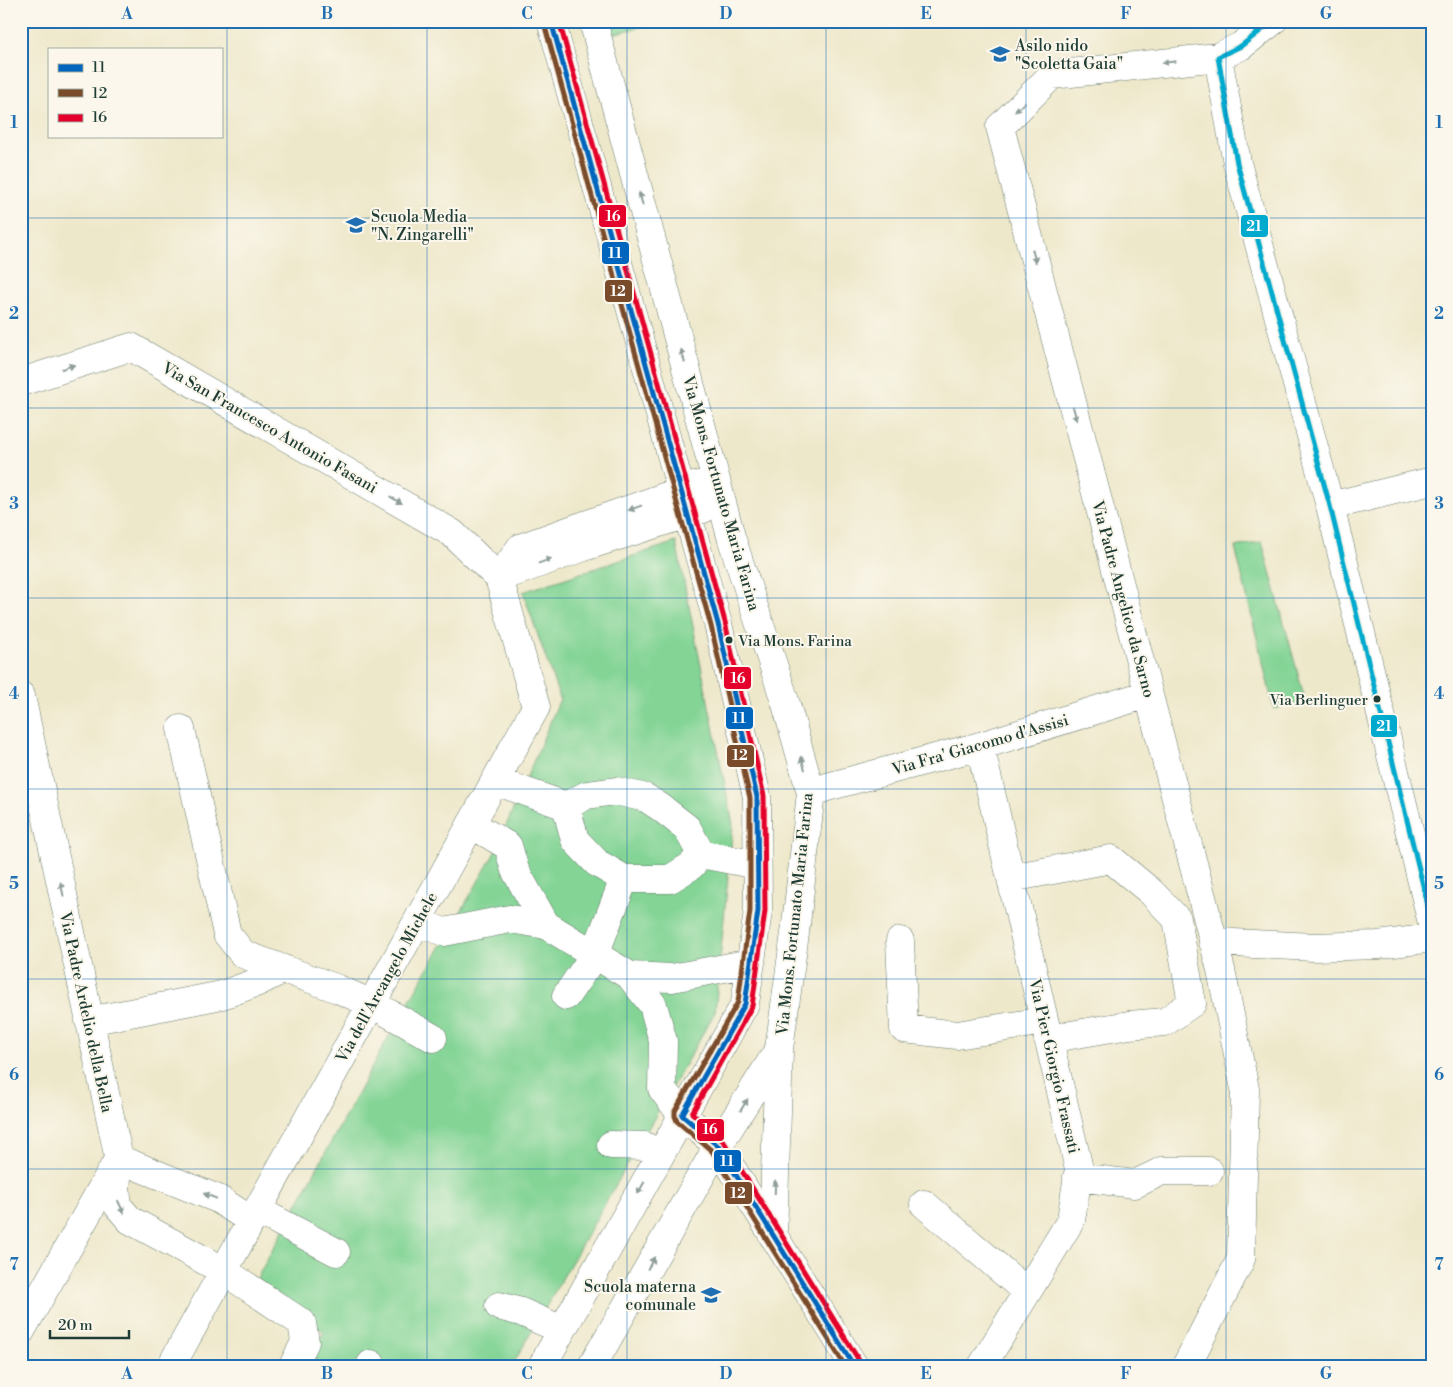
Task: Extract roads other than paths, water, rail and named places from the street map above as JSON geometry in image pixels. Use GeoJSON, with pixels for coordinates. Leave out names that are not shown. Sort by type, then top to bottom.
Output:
{"type":"FeatureCollection","features":[{"type":"Feature","properties":{"kind":"street"},"geometry":{"type":"LineString","coordinates":[[542,1366],[745,1004],[758,911],[757,797],[718,624],[551,21]]}},
{"type":"Feature","properties":{"kind":"street","name":"Via Mons. Fortunato Maria Farina"},"geometry":{"type":"LineString","coordinates":[[592,1366],[718,1146],[779,1049],[811,793],[786,704],[732,540],[593,21]]}},
{"type":"Feature","properties":{"kind":"street","name":"Via Padre Angelico da Sarno"},"geometry":{"type":"LineString","coordinates":[[1186,1366],[1241,1258],[1245,1089],[1213,942],[1000,127],[1052,75],[1218,57],[1241,46],[1273,21]]}},
{"type":"Feature","properties":{"kind":"street"},"geometry":{"type":"LineString","coordinates":[[1213,942],[1314,948],[1378,945],[1431,921],[1425,863],[1237,163],[1218,57]]}},
{"type":"Feature","properties":{"kind":"street","name":"Via San Francesco Antonio Fasani"},"geometry":{"type":"LineString","coordinates":[[21,382],[131,347],[452,533],[499,578]]}},
{"type":"Feature","properties":{"kind":"street"},"geometry":{"type":"LineString","coordinates":[[1330,506],[1432,481]]}},
{"type":"Feature","properties":{"kind":"street"},"geometry":{"type":"LineString","coordinates":[[499,578],[520,548],[719,491]]}},
{"type":"Feature","properties":{"kind":"street","name":"Via dell'Arcangelo Michele"},"geometry":{"type":"LineString","coordinates":[[171,1366],[536,707],[499,578]]}},
{"type":"Feature","properties":{"kind":"street","name":"Via Fra' Giacomo d'Assisi"},"geometry":{"type":"LineString","coordinates":[[811,793],[980,746],[1148,694]]}},
{"type":"Feature","properties":{"kind":"street","name":"Via Padre Ardelio della Bella"},"geometry":{"type":"LineString","coordinates":[[21,696],[119,1159],[116,1188],[118,1206],[130,1220],[224,1271],[302,1323],[305,1342],[293,1366]]}},
{"type":"Feature","properties":{"kind":"street"},"geometry":{"type":"LineString","coordinates":[[182,729],[227,934],[243,954],[338,989],[372,1004],[434,1038]]}},
{"type":"Feature","properties":{"kind":"street","name":"Via Pier Giorgio Frassati"},"geometry":{"type":"LineString","coordinates":[[980,746],[1079,1169],[1071,1220],[982,1366]]}},
{"type":"Feature","properties":{"kind":"street"},"geometry":{"type":"LineString","coordinates":[[495,781],[566,806],[587,795],[616,791],[646,798],[687,828],[701,854]]}},
{"type":"Feature","properties":{"kind":"street"},"geometry":{"type":"LineString","coordinates":[[566,806],[575,840],[597,863],[624,879],[670,879],[691,866],[701,854]]}},
{"type":"Feature","properties":{"kind":"street"},"geometry":{"type":"LineString","coordinates":[[471,824],[508,846],[515,870],[546,925]]}},
{"type":"Feature","properties":{"kind":"street"},"geometry":{"type":"LineString","coordinates":[[701,854],[757,865]]}},
{"type":"Feature","properties":{"kind":"street"},"geometry":{"type":"LineString","coordinates":[[900,941],[904,1029],[957,1035],[1165,1022],[1192,1003],[1178,919],[1151,892],[1111,859],[1011,878]]}},
{"type":"Feature","properties":{"kind":"street"},"geometry":{"type":"LineString","coordinates":[[566,996],[595,954],[624,879]]}},
{"type":"Feature","properties":{"kind":"street"},"geometry":{"type":"LineString","coordinates":[[417,922],[444,932],[510,919],[546,925],[630,976],[653,1005],[662,1041],[662,1089],[682,1116],[718,1146],[854,1366]]}},
{"type":"Feature","properties":{"kind":"street"},"geometry":{"type":"LineString","coordinates":[[630,976],[672,978],[750,963]]}},
{"type":"Feature","properties":{"kind":"street"},"geometry":{"type":"LineString","coordinates":[[89,1021],[222,995],[258,982],[284,968]]}},
{"type":"Feature","properties":{"kind":"street"},"geometry":{"type":"LineString","coordinates":[[773,1236],[779,1049]]}},
{"type":"Feature","properties":{"kind":"street"},"geometry":{"type":"LineString","coordinates":[[611,1146],[644,1146],[660,1155]]}},
{"type":"Feature","properties":{"kind":"street"},"geometry":{"type":"LineString","coordinates":[[21,1331],[119,1159],[218,1199],[336,1252]]}},
{"type":"Feature","properties":{"kind":"street"},"geometry":{"type":"LineString","coordinates":[[1077,1177],[1135,1184],[1162,1171],[1209,1171]]}},
{"type":"Feature","properties":{"kind":"street"},"geometry":{"type":"LineString","coordinates":[[924,1204],[1026,1292]]}},
{"type":"Feature","properties":{"kind":"street"},"geometry":{"type":"LineString","coordinates":[[499,1306],[521,1312],[562,1330]]}},
{"type":"Feature","properties":{"kind":"place","name":"Asilo nido \"Scoletta Gaia\""},"geometry":{"type":"Point","coordinates":[1000,54]}},
{"type":"Feature","properties":{"kind":"place","name":"Scuola Media \"N. Zingarelli\""},"geometry":{"type":"Point","coordinates":[356,225]}},
{"type":"Feature","properties":{"kind":"place","name":"Via Mons. Farina"},"geometry":{"type":"Point","coordinates":[729,640]}},
{"type":"Feature","properties":{"kind":"place","name":"Via Berlinguer"},"geometry":{"type":"Point","coordinates":[1377,699]}},
{"type":"Feature","properties":{"kind":"place","name":"Scuola materna comunale"},"geometry":{"type":"Point","coordinates":[711,1295]}}]}
